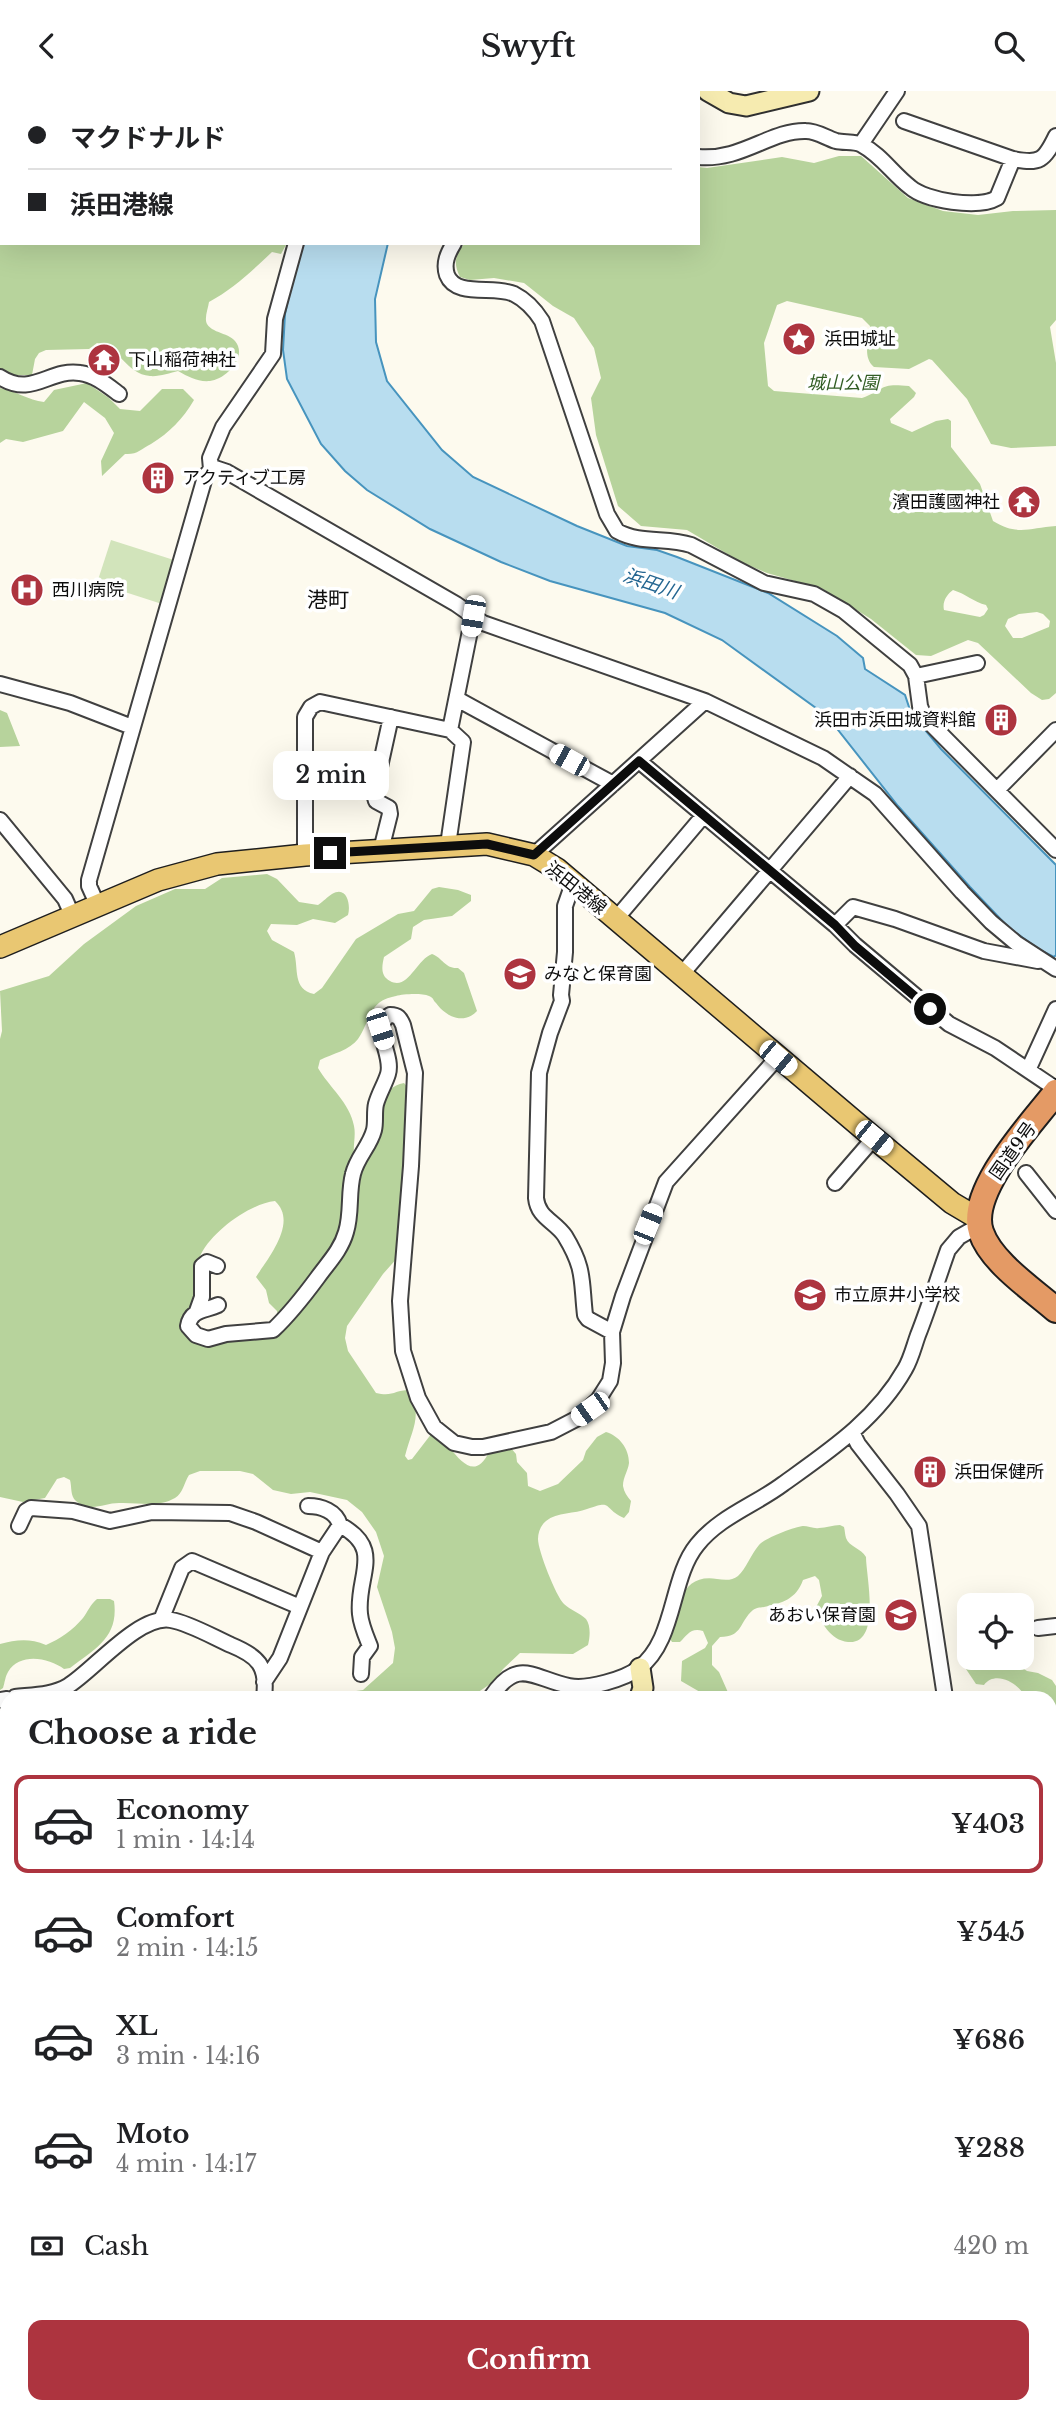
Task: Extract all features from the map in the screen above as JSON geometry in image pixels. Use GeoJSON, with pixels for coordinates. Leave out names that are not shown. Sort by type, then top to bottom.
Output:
{"type":"FeatureCollection","features":[{"type":"Feature","properties":{"kind":"highway","name":"国道9号"},"geometry":{"type":"LineString","coordinates":[[979,1222],[983,1198],[993,1175],[1056,1090]]}},
{"type":"Feature","properties":{"kind":"highway"},"geometry":{"type":"LineString","coordinates":[[979,1222],[985,1240],[996,1256],[1056,1310]]}},
{"type":"Feature","properties":{"kind":"main road","name":"浜田港線"},"geometry":{"type":"LineString","coordinates":[[0,947],[158,880],[196,868],[236,861],[487,844],[534,855],[573,883],[778,1058],[952,1203],[979,1222]]}},
{"type":"Feature","properties":{"kind":"street"},"geometry":{"type":"LineString","coordinates":[[708,91],[729,103],[747,106],[809,91]]}},
{"type":"Feature","properties":{"kind":"street"},"geometry":{"type":"LineString","coordinates":[[861,143],[897,91]]}},
{"type":"Feature","properties":{"kind":"street"},"geometry":{"type":"LineString","coordinates":[[904,121],[1013,159],[1038,162],[1056,136]]}},
{"type":"Feature","properties":{"kind":"street"},"geometry":{"type":"LineString","coordinates":[[700,157],[729,156],[797,131],[809,131],[838,142],[861,143],[887,164],[910,188],[943,200],[982,204],[997,198],[1013,159]]}},
{"type":"Feature","properties":{"kind":"street"},"geometry":{"type":"LineString","coordinates":[[98,906],[89,880],[205,477],[211,469],[210,458],[223,426],[273,354],[275,319],[295,245]]}},
{"type":"Feature","properties":{"kind":"street"},"geometry":{"type":"LineString","coordinates":[[453,245],[446,259],[448,277],[452,283],[467,289],[501,290],[514,294],[535,310],[542,321],[607,514],[617,531],[656,542],[682,542],[691,545],[764,583],[824,598],[844,611],[910,665],[916,676],[920,706],[925,717],[1056,850]]}},
{"type":"Feature","properties":{"kind":"street"},"geometry":{"type":"LineString","coordinates":[[0,377],[11,383],[28,385],[66,372],[78,372],[101,380],[119,394]]}},
{"type":"Feature","properties":{"kind":"street"},"geometry":{"type":"LineString","coordinates":[[211,469],[219,468],[284,503],[456,604],[483,623],[705,701],[824,758],[875,794],[961,893],[991,922],[1050,966]]}},
{"type":"Feature","properties":{"kind":"street"},"geometry":{"type":"LineString","coordinates":[[450,730],[473,616]]}},
{"type":"Feature","properties":{"kind":"street"},"geometry":{"type":"LineString","coordinates":[[916,676],[977,663]]}},
{"type":"Feature","properties":{"kind":"street"},"geometry":{"type":"LineString","coordinates":[[0,684],[70,703],[132,727]]}},
{"type":"Feature","properties":{"kind":"street"},"geometry":{"type":"LineString","coordinates":[[457,699],[613,784]]}},
{"type":"Feature","properties":{"kind":"street"},"geometry":{"type":"LineString","coordinates":[[534,855],[705,701]]}},
{"type":"Feature","properties":{"kind":"street"},"geometry":{"type":"LineString","coordinates":[[305,855],[307,712],[310,707],[320,702],[450,730],[464,744],[448,845]]}},
{"type":"Feature","properties":{"kind":"street"},"geometry":{"type":"LineString","coordinates":[[381,850],[390,814],[388,808],[376,801],[374,795],[391,717]]}},
{"type":"Feature","properties":{"kind":"street"},"geometry":{"type":"LineString","coordinates":[[997,790],[1056,730]]}},
{"type":"Feature","properties":{"kind":"street"},"geometry":{"type":"LineString","coordinates":[[639,761],[949,1024],[1029,1068],[1056,1090]]}},
{"type":"Feature","properties":{"kind":"street"},"geometry":{"type":"LineString","coordinates":[[681,975],[850,776]]}},
{"type":"Feature","properties":{"kind":"street"},"geometry":{"type":"LineString","coordinates":[[615,920],[704,815]]}},
{"type":"Feature","properties":{"kind":"street"},"geometry":{"type":"LineString","coordinates":[[0,820],[65,899],[73,917]]}},
{"type":"Feature","properties":{"kind":"street"},"geometry":{"type":"LineString","coordinates":[[573,883],[565,906],[562,1001],[539,1073],[536,1198],[542,1216],[563,1233],[582,1268],[585,1314],[588,1319],[612,1332]]}},
{"type":"Feature","properties":{"kind":"street"},"geometry":{"type":"LineString","coordinates":[[835,925],[853,907],[984,951],[1050,966]]}},
{"type":"Feature","properties":{"kind":"street"},"geometry":{"type":"LineString","coordinates":[[1029,1068],[1056,1009]]}},
{"type":"Feature","properties":{"kind":"street"},"geometry":{"type":"LineString","coordinates":[[218,1305],[197,1311],[191,1316],[188,1326],[196,1335],[208,1339],[226,1334],[273,1330],[328,1266],[346,1235],[353,1173],[358,1157],[374,1129],[377,1101],[390,1069],[389,1055],[380,1029],[384,1018],[390,1015],[401,1019],[415,1073],[411,1166],[400,1301],[403,1351],[418,1398],[434,1427],[454,1443],[466,1447],[483,1447],[551,1431],[578,1418],[598,1401],[610,1381],[613,1363],[612,1332],[648,1224],[666,1182],[778,1058]]}},
{"type":"Feature","properties":{"kind":"street"},"geometry":{"type":"LineString","coordinates":[[835,1182],[874,1138]]}},
{"type":"Feature","properties":{"kind":"street"},"geometry":{"type":"LineString","coordinates":[[1026,1173],[1056,1211]]}},
{"type":"Feature","properties":{"kind":"street"},"geometry":{"type":"LineString","coordinates":[[495,1691],[514,1674],[528,1674],[578,1687],[625,1676],[640,1668],[653,1653],[666,1627],[695,1547],[710,1530],[780,1486],[852,1433],[878,1408],[906,1367],[948,1250],[959,1237],[979,1222]]}},
{"type":"Feature","properties":{"kind":"street"},"geometry":{"type":"LineString","coordinates":[[197,1311],[202,1297],[202,1266],[207,1262],[217,1266]]}},
{"type":"Feature","properties":{"kind":"street"},"geometry":{"type":"LineString","coordinates":[[852,1433],[919,1526],[944,1691]]}},
{"type":"Feature","properties":{"kind":"street"},"geometry":{"type":"LineString","coordinates":[[308,1506],[321,1507],[331,1513],[339,1520],[340,1525],[360,1540],[367,1555],[360,1613],[370,1646],[362,1657],[361,1674]]}},
{"type":"Feature","properties":{"kind":"street"},"geometry":{"type":"LineString","coordinates":[[19,1526],[26,1511],[31,1508],[73,1511],[110,1521],[152,1512],[230,1513],[322,1552]]}},
{"type":"Feature","properties":{"kind":"street"},"geometry":{"type":"LineString","coordinates":[[264,1682],[280,1658],[322,1552],[340,1525]]}},
{"type":"Feature","properties":{"kind":"street"},"geometry":{"type":"LineString","coordinates":[[161,1620],[182,1568],[192,1562],[300,1607]]}},
{"type":"Feature","properties":{"kind":"street"},"geometry":{"type":"LineString","coordinates":[[48,1691],[64,1688],[138,1630],[161,1620],[170,1620],[248,1652],[260,1663],[264,1691]]}},
{"type":"Feature","properties":{"kind":"street"},"geometry":{"type":"LineString","coordinates":[[1038,1628],[1056,1626]]}},
{"type":"Feature","properties":{"kind":"street"},"geometry":{"type":"LineString","coordinates":[[640,1668],[643,1691]]}},
{"type":"Feature","properties":{"kind":"green space","name":"城山公園"},"geometry":{"type":"Polygon","coordinates":[[[839,156],[861,156],[908,198],[943,211],[978,215],[1056,210],[1056,320],[1050,327],[1056,363],[1056,446],[1011,448],[991,444],[967,399],[932,360],[909,369],[874,367],[867,353],[870,326],[862,318],[787,301],[777,305],[764,343],[768,386],[774,391],[862,398],[887,386],[909,386],[916,393],[890,419],[891,423],[912,432],[936,421],[951,421],[951,447],[980,484],[993,521],[1016,530],[1056,526],[1056,693],[1049,699],[1042,700],[1031,693],[978,643],[968,640],[931,656],[916,655],[871,619],[823,589],[767,573],[741,562],[687,530],[641,526],[618,506],[596,435],[591,398],[601,378],[594,348],[574,318],[553,306],[524,283],[494,278],[470,280],[460,277],[456,267],[457,255],[464,245],[700,245],[700,167],[782,157],[814,163],[839,156]],[[953,590],[946,599],[944,610],[980,617],[984,615],[988,609],[986,605],[953,590]],[[1019,614],[1008,619],[1005,626],[1013,638],[1022,638],[1049,627],[1050,621],[1043,614],[1019,614]]]}},
{"type":"Feature","properties":{"kind":"green space"},"geometry":{"type":"Polygon","coordinates":[[[0,245],[286,245],[281,254],[272,252],[250,273],[209,302],[207,324],[236,341],[239,352],[231,369],[215,380],[193,379],[178,371],[157,376],[142,374],[105,345],[97,343],[89,349],[46,350],[39,353],[32,375],[13,375],[0,369],[0,245]]]}},
{"type":"Feature","properties":{"kind":"green space"},"geometry":{"type":"Polygon","coordinates":[[[87,383],[120,409],[140,411],[162,389],[183,389],[194,400],[180,420],[164,435],[133,454],[125,454],[102,476],[101,461],[114,433],[105,418],[84,402],[63,431],[23,442],[6,439],[0,443],[0,388],[44,402],[54,390],[87,383]]]}},
{"type":"Feature","properties":{"kind":"green space"},"geometry":{"type":"Polygon","coordinates":[[[111,540],[177,561],[162,604],[97,583],[111,540]]]}},
{"type":"Feature","properties":{"kind":"green space"},"geometry":{"type":"Polygon","coordinates":[[[0,710],[7,713],[20,746],[0,747],[0,710]]]}},
{"type":"Feature","properties":{"kind":"green space"},"geometry":{"type":"Polygon","coordinates":[[[267,874],[277,879],[299,902],[318,905],[332,894],[344,894],[349,906],[348,915],[335,923],[313,919],[297,925],[271,924],[267,931],[272,940],[294,952],[299,983],[302,988],[314,994],[322,988],[356,939],[398,914],[414,911],[432,889],[439,887],[471,895],[471,901],[452,916],[424,920],[413,927],[411,939],[384,957],[382,971],[390,981],[402,982],[432,954],[464,973],[477,1011],[467,1018],[455,1017],[440,1008],[432,997],[399,995],[380,1002],[375,1007],[355,1043],[320,1060],[318,1068],[352,1118],[355,1129],[354,1155],[381,1130],[385,1101],[391,1089],[404,1083],[409,1089],[408,1149],[400,1196],[399,1256],[383,1274],[347,1326],[345,1338],[348,1351],[376,1393],[409,1390],[416,1415],[405,1456],[408,1460],[412,1459],[432,1433],[459,1459],[474,1467],[484,1460],[489,1452],[510,1447],[516,1454],[517,1462],[527,1473],[528,1486],[540,1491],[558,1484],[583,1460],[586,1451],[597,1437],[606,1432],[619,1440],[625,1448],[629,1463],[623,1486],[631,1501],[629,1512],[624,1518],[601,1505],[550,1518],[539,1531],[541,1553],[557,1592],[564,1604],[588,1622],[588,1645],[573,1654],[520,1653],[496,1680],[480,1691],[356,1691],[363,1690],[393,1663],[395,1648],[377,1587],[384,1556],[376,1532],[362,1512],[347,1500],[310,1492],[291,1494],[273,1490],[253,1474],[240,1471],[200,1471],[189,1475],[178,1496],[155,1504],[81,1505],[74,1499],[70,1480],[64,1477],[57,1479],[45,1498],[23,1502],[0,1497],[0,991],[49,976],[84,944],[136,906],[175,889],[205,889],[222,878],[267,874]],[[275,1201],[265,1203],[243,1213],[214,1236],[201,1254],[197,1279],[198,1304],[184,1317],[186,1332],[263,1334],[278,1318],[277,1311],[269,1303],[266,1290],[256,1277],[274,1250],[283,1229],[284,1219],[275,1201]]]}},
{"type":"Feature","properties":{"kind":"green space"},"geometry":{"type":"Polygon","coordinates":[[[840,1525],[844,1527],[848,1541],[866,1557],[869,1621],[859,1640],[842,1641],[824,1625],[815,1609],[822,1596],[819,1580],[815,1576],[803,1580],[797,1592],[788,1599],[753,1610],[737,1632],[720,1637],[712,1646],[712,1665],[719,1672],[727,1691],[698,1691],[681,1681],[682,1661],[705,1648],[708,1643],[703,1631],[699,1630],[690,1632],[680,1642],[672,1642],[669,1637],[678,1605],[688,1587],[705,1579],[736,1578],[759,1545],[767,1539],[793,1528],[840,1525]]]}},
{"type":"Feature","properties":{"kind":"green space"},"geometry":{"type":"Polygon","coordinates":[[[97,1599],[114,1601],[115,1613],[109,1633],[97,1648],[70,1668],[64,1669],[51,1662],[35,1659],[20,1662],[8,1672],[0,1690],[0,1644],[23,1640],[46,1645],[51,1643],[75,1626],[97,1599]]]}},
{"type":"Feature","properties":{"kind":"green space"},"geometry":{"type":"Polygon","coordinates":[[[967,1670],[1026,1670],[1052,1680],[1056,1691],[1021,1691],[1012,1683],[1000,1679],[994,1679],[984,1685],[976,1684],[967,1670]]]}},
{"type":"Feature","properties":{"kind":"water","name":"浜田川"},"geometry":{"type":"Polygon","coordinates":[[[300,245],[388,245],[375,299],[376,342],[387,381],[442,450],[473,477],[577,526],[627,546],[657,550],[677,557],[768,593],[837,636],[863,658],[865,669],[905,695],[911,713],[941,749],[1056,865],[1056,955],[1054,957],[1040,950],[1009,928],[898,806],[827,716],[722,640],[665,613],[550,581],[501,562],[430,529],[367,490],[345,471],[321,444],[287,379],[283,350],[285,314],[300,245]]]}},
{"type":"Feature","properties":{"kind":"place","name":"浜田城址"},"geometry":{"type":"Point","coordinates":[799,339]}},
{"type":"Feature","properties":{"kind":"place","name":"下山稲荷神社"},"geometry":{"type":"Point","coordinates":[104,360]}},
{"type":"Feature","properties":{"kind":"place","name":"アクティブ工房"},"geometry":{"type":"Point","coordinates":[158,478]}},
{"type":"Feature","properties":{"kind":"place","name":"濱田護國神社"},"geometry":{"type":"Point","coordinates":[1024,502]}},
{"type":"Feature","properties":{"kind":"place","name":"西川病院"},"geometry":{"type":"Point","coordinates":[27,590]}},
{"type":"Feature","properties":{"kind":"place","name":"浜田市浜田城資料館"},"geometry":{"type":"Point","coordinates":[1001,720]}},
{"type":"Feature","properties":{"kind":"place","name":"みなと保育園"},"geometry":{"type":"Point","coordinates":[520,974]}},
{"type":"Feature","properties":{"kind":"place","name":"市立原井小学校"},"geometry":{"type":"Point","coordinates":[810,1295]}},
{"type":"Feature","properties":{"kind":"place","name":"浜田保健所"},"geometry":{"type":"Point","coordinates":[930,1472]}},
{"type":"Feature","properties":{"kind":"place","name":"あおい保育園"},"geometry":{"type":"Point","coordinates":[901,1615]}},
{"type":"Feature","properties":{"kind":"district","name":"港町"},"geometry":{"type":"Point","coordinates":[328,600]}},
{"type":"Feature","properties":{"kind":"route"},"geometry":{"type":"LineString","coordinates":[[330,853],[487,844],[534,855],[639,761],[835,925],[855,946],[930,1009]]}}]}
